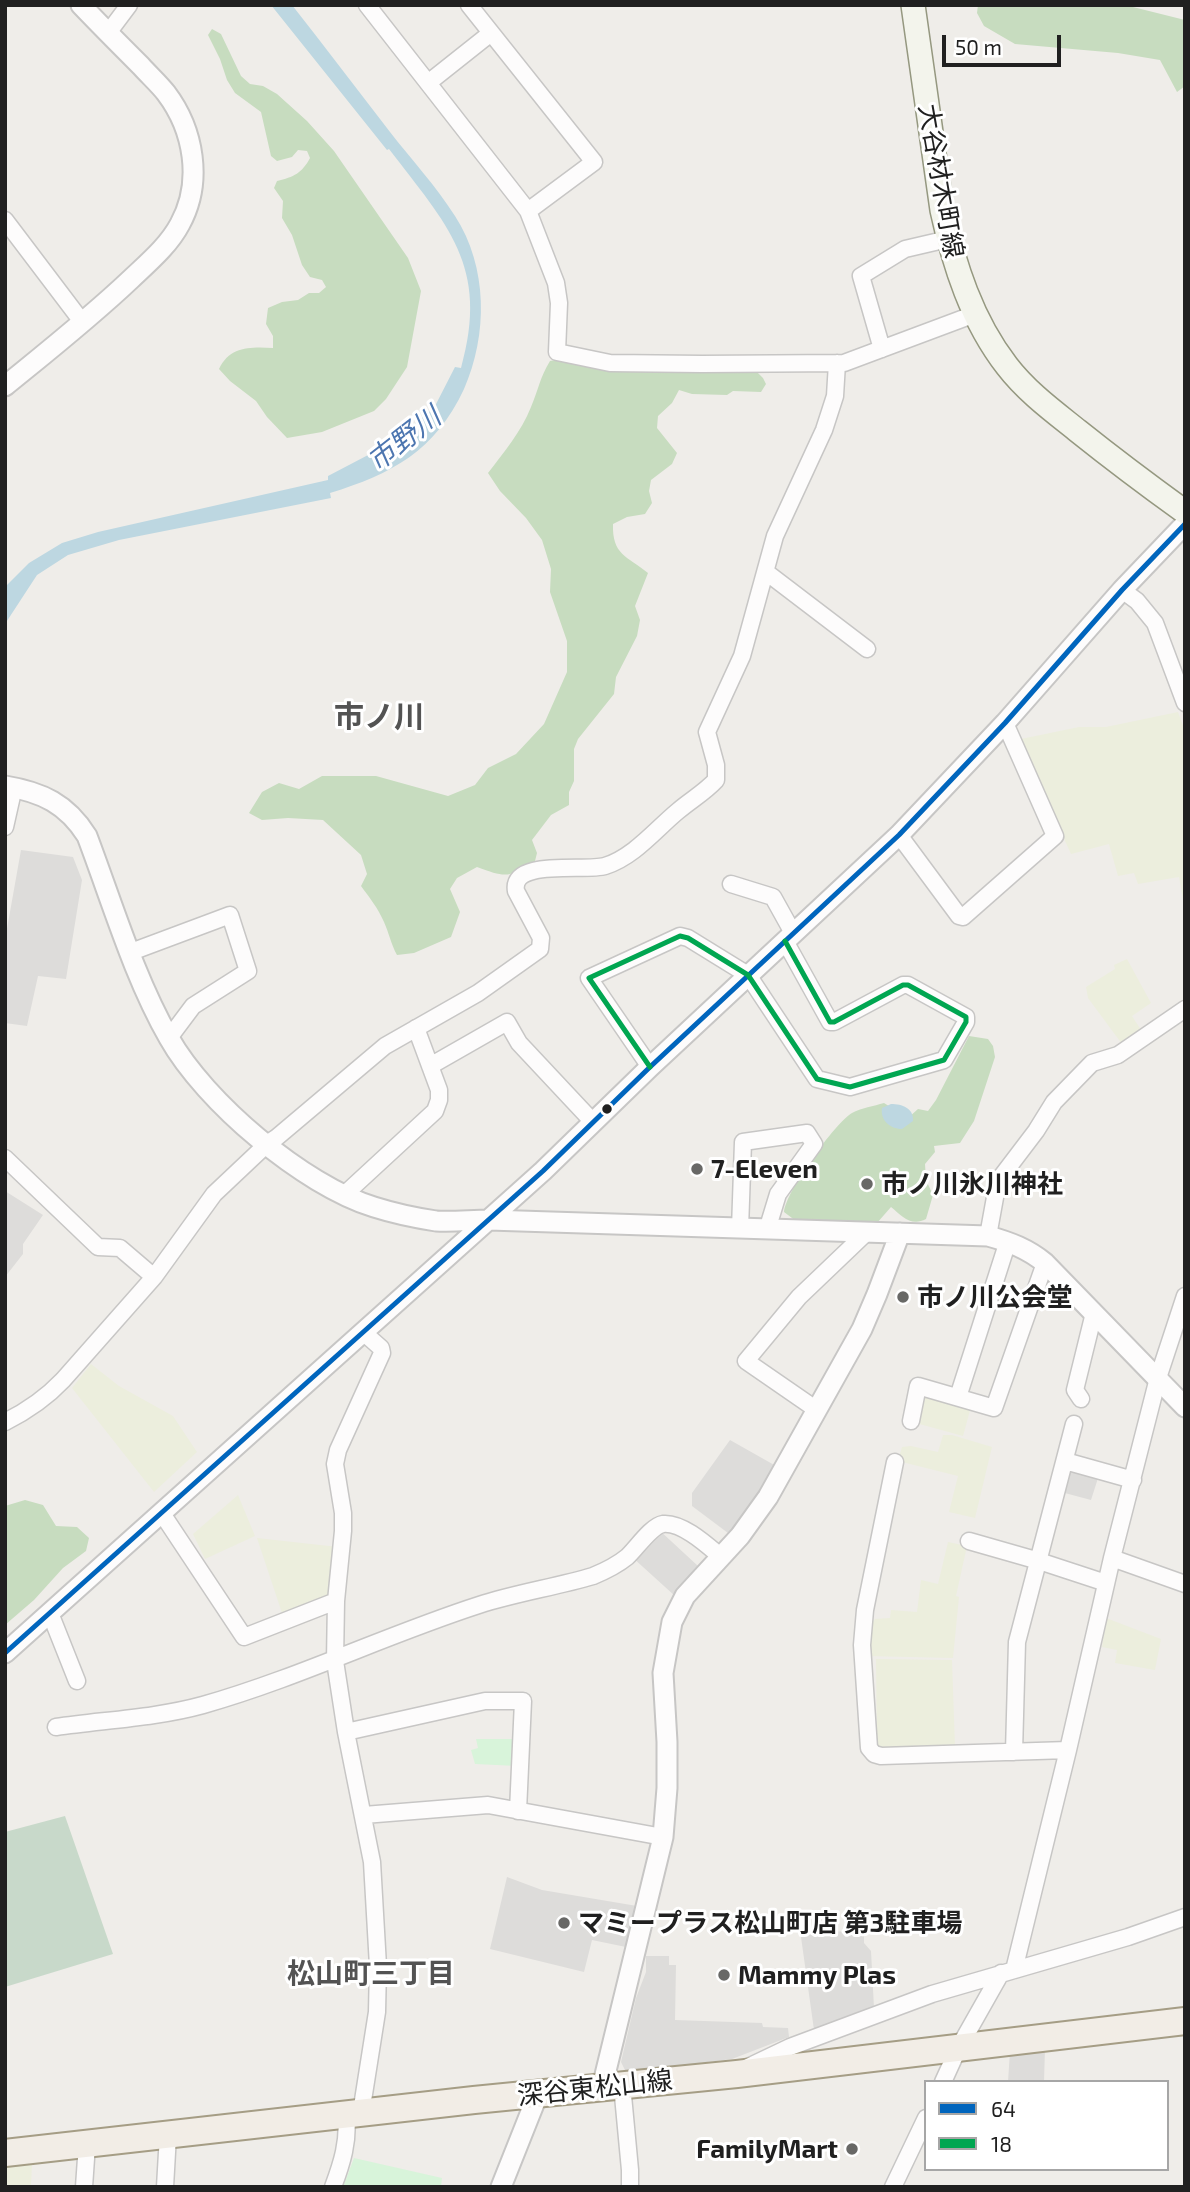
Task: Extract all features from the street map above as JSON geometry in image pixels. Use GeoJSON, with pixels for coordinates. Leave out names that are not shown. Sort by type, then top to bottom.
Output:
{"type":"FeatureCollection","features":[{"type":"Feature","properties":{"kind":"main road","name":"大谷材木町線"},"geometry":{"type":"LineString","coordinates":[[913,5],[942,210],[948,239],[975,314],[1008,368],[1041,402],[1185,512]]}},
{"type":"Feature","properties":{"kind":"main road","name":"深谷東松山線"},"geometry":{"type":"LineString","coordinates":[[5,2153],[737,2074],[1185,2021]]}},
{"type":"Feature","properties":{"kind":"street"},"geometry":{"type":"LineString","coordinates":[[5,386],[83,323],[164,247],[181,223],[190,197],[194,175],[191,148],[186,128],[177,110],[166,93],[81,5]]}},
{"type":"Feature","properties":{"kind":"street"},"geometry":{"type":"LineString","coordinates":[[108,33],[129,5]]}},
{"type":"Feature","properties":{"kind":"street"},"geometry":{"type":"LineString","coordinates":[[367,5],[528,211],[556,283],[559,303],[558,352],[610,363],[844,363],[975,314]]}},
{"type":"Feature","properties":{"kind":"street"},"geometry":{"type":"LineString","coordinates":[[469,5],[594,162],[528,211]]}},
{"type":"Feature","properties":{"kind":"street"},"geometry":{"type":"LineString","coordinates":[[428,83],[491,33]]}},
{"type":"Feature","properties":{"kind":"street"},"geometry":{"type":"LineString","coordinates":[[5,220],[83,323]]}},
{"type":"Feature","properties":{"kind":"street"},"geometry":{"type":"LineString","coordinates":[[882,349],[861,276],[905,249],[948,239]]}},
{"type":"Feature","properties":{"kind":"street"},"geometry":{"type":"LineString","coordinates":[[5,1422],[24,1413],[48,1395],[154,1277],[214,1194],[267,1144],[385,1046],[478,993],[540,949],[541,938],[514,886],[518,879],[540,869],[591,869],[606,866],[622,858],[705,792],[716,780],[716,765],[707,732],[742,656],[775,536],[824,430],[835,396],[837,363]]}},
{"type":"Feature","properties":{"kind":"street"},"geometry":{"type":"LineString","coordinates":[[5,1653],[489,1220],[899,835],[1005,723],[1122,590],[1185,524]]}},
{"type":"Feature","properties":{"kind":"street"},"geometry":{"type":"LineString","coordinates":[[766,572],[867,649]]}},
{"type":"Feature","properties":{"kind":"street"},"geometry":{"type":"LineString","coordinates":[[1122,590],[1137,601],[1155,623],[1185,703]]}},
{"type":"Feature","properties":{"kind":"street"},"geometry":{"type":"LineString","coordinates":[[899,835],[959,916],[963,917],[1055,836],[1005,723]]}},
{"type":"Feature","properties":{"kind":"street"},"geometry":{"type":"LineString","coordinates":[[5,827],[10,787],[44,796],[63,806],[77,820],[88,836],[150,1001],[183,1060],[206,1090],[230,1114],[313,1178],[344,1195],[374,1207],[436,1221],[489,1220],[988,1236],[1008,1241],[1031,1251],[1045,1263],[1185,1408]]}},
{"type":"Feature","properties":{"kind":"street"},"geometry":{"type":"LineString","coordinates":[[650,1066],[589,978],[680,936],[688,938],[748,975],[817,1079],[850,1087],[944,1060],[966,1022],[966,1017],[908,985],[903,985],[830,1022],[772,897],[732,884]]}},
{"type":"Feature","properties":{"kind":"street"},"geometry":{"type":"LineString","coordinates":[[131,952],[230,915],[248,971],[193,1006],[169,1038]]}},
{"type":"Feature","properties":{"kind":"street"},"geometry":{"type":"LineString","coordinates":[[988,1236],[998,1181],[1054,1101],[1092,1063],[1118,1055],[1185,1009]]}},
{"type":"Feature","properties":{"kind":"street"},"geometry":{"type":"LineString","coordinates":[[430,1066],[507,1022],[519,1043],[593,1122]]}},
{"type":"Feature","properties":{"kind":"street"},"geometry":{"type":"LineString","coordinates":[[344,1195],[435,1111],[439,1090],[416,1028]]}},
{"type":"Feature","properties":{"kind":"street"},"geometry":{"type":"LineString","coordinates":[[740,1229],[743,1142],[807,1133],[814,1144],[778,1194],[767,1230]]}},
{"type":"Feature","properties":{"kind":"street"},"geometry":{"type":"LineString","coordinates":[[5,1158],[98,1247],[120,1248],[154,1277]]}},
{"type":"Feature","properties":{"kind":"street"},"geometry":{"type":"LineString","coordinates":[[817,1410],[746,1361],[799,1297],[866,1233]]}},
{"type":"Feature","properties":{"kind":"street"},"geometry":{"type":"LineString","coordinates":[[630,2187],[630,2170],[612,2086],[663,1838],[667,1742],[663,1673],[672,1622],[685,1596],[740,1535],[768,1497],[862,1329],[900,1233]]}},
{"type":"Feature","properties":{"kind":"street"},"geometry":{"type":"LineString","coordinates":[[958,1397],[1008,1241]]}},
{"type":"Feature","properties":{"kind":"street"},"geometry":{"type":"LineString","coordinates":[[911,1421],[918,1386],[994,1408],[1045,1263]]}},
{"type":"Feature","properties":{"kind":"street"},"geometry":{"type":"LineString","coordinates":[[944,2080],[958,2049],[1007,1971],[1068,1750],[1112,1558],[1158,1378],[1185,1296]]}},
{"type":"Feature","properties":{"kind":"street"},"geometry":{"type":"LineString","coordinates":[[1081,1399],[1075,1390],[1094,1313]]}},
{"type":"Feature","properties":{"kind":"street"},"geometry":{"type":"LineString","coordinates":[[333,2187],[354,2114],[377,2012],[378,1989],[372,1863],[335,1661],[336,1601],[344,1531],[335,1464],[338,1450],[382,1353],[381,1348],[363,1332]]}},
{"type":"Feature","properties":{"kind":"street"},"geometry":{"type":"LineString","coordinates":[[1014,1752],[1017,1642],[1074,1424]]}},
{"type":"Feature","properties":{"kind":"street"},"geometry":{"type":"LineString","coordinates":[[1065,1461],[1133,1480]]}},
{"type":"Feature","properties":{"kind":"street"},"geometry":{"type":"LineString","coordinates":[[895,1462],[868,1596],[862,1645],[869,1748],[874,1754],[881,1756],[1068,1750]]}},
{"type":"Feature","properties":{"kind":"street"},"geometry":{"type":"LineString","coordinates":[[161,1512],[244,1637],[336,1601]]}},
{"type":"Feature","properties":{"kind":"street"},"geometry":{"type":"LineString","coordinates":[[56,1727],[202,1705],[335,1661],[357,1649],[482,1604],[609,1570],[627,1557],[655,1528],[663,1524],[676,1526],[692,1534],[720,1556]]}},
{"type":"Feature","properties":{"kind":"street"},"geometry":{"type":"LineString","coordinates":[[969,1541],[1040,1560],[1106,1583]]}},
{"type":"Feature","properties":{"kind":"street"},"geometry":{"type":"LineString","coordinates":[[1112,1558],[1185,1584]]}},
{"type":"Feature","properties":{"kind":"street"},"geometry":{"type":"LineString","coordinates":[[50,1613],[77,1681]]}},
{"type":"Feature","properties":{"kind":"street"},"geometry":{"type":"LineString","coordinates":[[346,1732],[485,1701],[523,1701],[518,1811]]}},
{"type":"Feature","properties":{"kind":"street"},"geometry":{"type":"LineString","coordinates":[[363,1815],[488,1805],[663,1838]]}},
{"type":"Feature","properties":{"kind":"street"},"geometry":{"type":"LineString","coordinates":[[737,2074],[771,2054],[932,1994],[1128,1937],[1185,1917]]}},
{"type":"Feature","properties":{"kind":"street"},"geometry":{"type":"LineString","coordinates":[[501,2187],[538,2094]]}},
{"type":"Feature","properties":{"kind":"street"},"geometry":{"type":"LineString","coordinates":[[893,2187],[924,2122]]}},
{"type":"Feature","properties":{"kind":"street"},"geometry":{"type":"LineString","coordinates":[[164,2187],[168,2135]]}},
{"type":"Feature","properties":{"kind":"street"},"geometry":{"type":"LineString","coordinates":[[84,2187],[87,2144]]}},
{"type":"Feature","properties":{"kind":"shaded area"},"geometry":{"type":"Polygon","coordinates":[[[21,850],[73,857],[82,880],[66,979],[38,976],[27,1026],[5,1023],[5,940],[21,850]]]}},
{"type":"Feature","properties":{"kind":"shaded area"},"geometry":{"type":"Polygon","coordinates":[[[5,1191],[43,1215],[23,1244],[23,1254],[5,1277],[5,1191]]]}},
{"type":"Feature","properties":{"kind":"shaded area"},"geometry":{"type":"Polygon","coordinates":[[[730,1440],[776,1466],[745,1514],[728,1533],[692,1506],[692,1493],[730,1440]]]}},
{"type":"Feature","properties":{"kind":"shaded area"},"geometry":{"type":"Polygon","coordinates":[[[1071,1468],[1099,1475],[1091,1500],[1061,1492],[1067,1470],[1071,1468]]]}},
{"type":"Feature","properties":{"kind":"shaded area"},"geometry":{"type":"Polygon","coordinates":[[[658,1529],[698,1566],[675,1596],[632,1557],[658,1529]]]}},
{"type":"Feature","properties":{"kind":"shaded area","name":"マミープラス松山町店 第3駐車場"},"geometry":{"type":"Polygon","coordinates":[[[507,1877],[542,1890],[637,1906],[626,1947],[592,1940],[584,1972],[490,1949],[507,1877]]]}},
{"type":"Feature","properties":{"kind":"shaded area"},"geometry":{"type":"Polygon","coordinates":[[[864,1931],[864,1943],[871,1951],[874,2008],[814,2030],[801,1937],[810,1932],[864,1931]]]}},
{"type":"Feature","properties":{"kind":"shaded area"},"geometry":{"type":"Polygon","coordinates":[[[646,1956],[669,1956],[669,1965],[676,1965],[675,2020],[762,2023],[763,2027],[788,2028],[789,2037],[732,2059],[626,2072],[621,2062],[636,1998],[646,1972],[646,1956]]]}},
{"type":"Feature","properties":{"kind":"shaded area"},"geometry":{"type":"Polygon","coordinates":[[[1045,2048],[1044,2080],[1008,2080],[1010,2051],[1045,2048]]]}},
{"type":"Feature","properties":{"kind":"green space"},"geometry":{"type":"Polygon","coordinates":[[[978,5],[1125,5],[1185,20],[1185,86],[1177,92],[1160,60],[1118,53],[1015,44],[984,26],[977,13],[978,5]]]}},
{"type":"Feature","properties":{"kind":"green space"},"geometry":{"type":"Polygon","coordinates":[[[212,29],[221,34],[241,76],[250,84],[263,86],[277,94],[307,121],[334,151],[408,258],[421,291],[407,367],[386,399],[374,411],[322,432],[287,438],[256,401],[219,369],[235,352],[249,348],[273,348],[273,336],[266,324],[268,308],[282,302],[298,300],[309,293],[319,293],[326,287],[322,280],[310,277],[302,265],[292,235],[282,218],[283,201],[274,188],[277,181],[301,171],[310,158],[307,151],[298,150],[292,157],[277,161],[271,156],[261,112],[235,93],[227,80],[208,35],[212,29]]]}},
{"type":"Feature","properties":{"kind":"green space"},"geometry":{"type":"Polygon","coordinates":[[[561,359],[756,371],[766,384],[761,392],[733,391],[727,395],[692,394],[679,390],[672,403],[658,416],[657,428],[677,453],[672,464],[651,480],[649,491],[652,503],[645,514],[627,517],[613,524],[618,549],[648,573],[635,606],[640,620],[637,636],[616,677],[614,694],[578,739],[574,749],[574,781],[569,792],[569,805],[551,815],[532,840],[537,853],[535,861],[513,873],[495,873],[477,867],[457,878],[450,889],[460,912],[451,937],[414,953],[397,955],[382,917],[361,886],[367,874],[361,855],[323,820],[262,820],[249,813],[262,792],[279,783],[299,789],[322,776],[376,776],[448,796],[475,785],[488,768],[516,754],[544,724],[567,672],[567,641],[550,592],[551,569],[542,540],[488,473],[522,425],[550,361],[561,359]]]}},
{"type":"Feature","properties":{"kind":"green space"},"geometry":{"type":"Polygon","coordinates":[[[1178,712],[1185,731],[1184,906],[1179,877],[1138,884],[1134,873],[1118,876],[1109,844],[1071,854],[1020,742],[1021,739],[1079,727],[1106,727],[1178,712]]]}},
{"type":"Feature","properties":{"kind":"green space"},"geometry":{"type":"Polygon","coordinates":[[[1127,959],[1151,1003],[1132,1016],[1141,1030],[1122,1044],[1088,998],[1086,987],[1115,969],[1114,965],[1127,959]]]}},
{"type":"Feature","properties":{"kind":"green space"},"geometry":{"type":"Polygon","coordinates":[[[969,1036],[988,1039],[993,1046],[995,1057],[974,1121],[960,1143],[934,1146],[935,1152],[925,1164],[926,1180],[933,1195],[926,1219],[911,1221],[891,1207],[877,1223],[796,1221],[784,1212],[793,1189],[812,1158],[834,1130],[852,1113],[884,1103],[908,1118],[918,1109],[928,1111],[969,1036]]]}},
{"type":"Feature","properties":{"kind":"green space"},"geometry":{"type":"Polygon","coordinates":[[[91,1364],[119,1386],[173,1416],[197,1452],[154,1492],[72,1388],[91,1364]]]}},
{"type":"Feature","properties":{"kind":"green space"},"geometry":{"type":"Polygon","coordinates":[[[926,1394],[971,1407],[963,1436],[916,1423],[922,1398],[926,1394]]]}},
{"type":"Feature","properties":{"kind":"green space"},"geometry":{"type":"Polygon","coordinates":[[[943,1435],[952,1435],[992,1447],[975,1518],[949,1512],[958,1476],[898,1461],[902,1447],[911,1446],[938,1452],[943,1435]]]}},
{"type":"Feature","properties":{"kind":"green space"},"geometry":{"type":"Polygon","coordinates":[[[238,1495],[255,1536],[205,1559],[193,1534],[238,1495]]]}},
{"type":"Feature","properties":{"kind":"green space"},"geometry":{"type":"Polygon","coordinates":[[[25,1500],[43,1505],[56,1526],[77,1527],[89,1538],[86,1551],[63,1568],[34,1600],[5,1625],[5,1506],[25,1500]]]}},
{"type":"Feature","properties":{"kind":"green space"},"geometry":{"type":"Polygon","coordinates":[[[257,1538],[338,1547],[331,1597],[283,1616],[257,1538]]]}},
{"type":"Feature","properties":{"kind":"green space"},"geometry":{"type":"Polygon","coordinates":[[[948,1542],[967,1546],[956,1596],[959,1597],[953,1658],[866,1656],[869,1627],[875,1619],[890,1618],[891,1610],[917,1612],[921,1580],[938,1584],[948,1542]]]}},
{"type":"Feature","properties":{"kind":"green space"},"geometry":{"type":"Polygon","coordinates":[[[1106,1618],[1161,1639],[1155,1670],[1115,1663],[1117,1650],[1102,1647],[1106,1618]]]}},
{"type":"Feature","properties":{"kind":"green space"},"geometry":{"type":"Polygon","coordinates":[[[876,1659],[952,1660],[955,1747],[882,1749],[877,1744],[876,1659]]]}},
{"type":"Feature","properties":{"kind":"green space"},"geometry":{"type":"Polygon","coordinates":[[[476,1739],[517,1739],[517,1766],[475,1764],[471,1750],[478,1748],[476,1739]]]}},
{"type":"Feature","properties":{"kind":"green space"},"geometry":{"type":"Polygon","coordinates":[[[65,1816],[113,1954],[5,1987],[5,1832],[65,1816]]]}},
{"type":"Feature","properties":{"kind":"green space"},"geometry":{"type":"Polygon","coordinates":[[[354,2158],[442,2178],[441,2187],[343,2187],[354,2158]]]}},
{"type":"Feature","properties":{"kind":"green space"},"geometry":{"type":"Polygon","coordinates":[[[32,2162],[31,2187],[5,2187],[5,2164],[32,2162]]]}},
{"type":"Feature","properties":{"kind":"water","name":"市野川"},"geometry":{"type":"Polygon","coordinates":[[[271,5],[292,5],[440,194],[466,236],[474,257],[481,301],[477,346],[464,389],[440,429],[409,457],[392,468],[330,493],[331,498],[119,540],[68,555],[37,575],[5,624],[5,587],[29,563],[62,543],[98,532],[328,480],[328,476],[391,443],[434,408],[455,367],[461,368],[469,332],[470,301],[466,274],[458,249],[445,225],[410,176],[271,5]]]}},
{"type":"Feature","properties":{"kind":"water"},"geometry":{"type":"Polygon","coordinates":[[[891,1104],[906,1108],[912,1113],[913,1121],[902,1129],[890,1126],[884,1120],[882,1108],[891,1104]]]}},
{"type":"Feature","properties":{"kind":"transit line","name":"64"},"geometry":{"type":"LineString","coordinates":[[5,1653],[543,1171],[650,1067],[899,835],[1005,723],[1122,590],[1185,524]]}},
{"type":"Feature","properties":{"kind":"transit line","name":"18"},"geometry":{"type":"LineString","coordinates":[[650,1067],[589,978],[680,936],[688,938],[748,975],[817,1079],[850,1087],[944,1060],[966,1022],[966,1017],[908,985],[903,985],[830,1022],[785,941]]}},
{"type":"Feature","properties":{"kind":"place","name":"7-Eleven"},"geometry":{"type":"Point","coordinates":[697,1169]}},
{"type":"Feature","properties":{"kind":"place","name":"市ノ川氷川神社"},"geometry":{"type":"Point","coordinates":[867,1184]}},
{"type":"Feature","properties":{"kind":"place","name":"市ノ川公会堂"},"geometry":{"type":"Point","coordinates":[903,1297]}},
{"type":"Feature","properties":{"kind":"place","name":"マミープラス松山町店 第3駐車場"},"geometry":{"type":"Point","coordinates":[564,1923]}},
{"type":"Feature","properties":{"kind":"place","name":"Mammy Plas"},"geometry":{"type":"Point","coordinates":[724,1975]}},
{"type":"Feature","properties":{"kind":"place","name":"FamilyMart"},"geometry":{"type":"Point","coordinates":[852,2149]}},
{"type":"Feature","properties":{"kind":"district","name":"市ノ川"},"geometry":{"type":"Point","coordinates":[379,717]}},
{"type":"Feature","properties":{"kind":"district","name":"松山町三丁目"},"geometry":{"type":"Point","coordinates":[371,1974]}}]}
